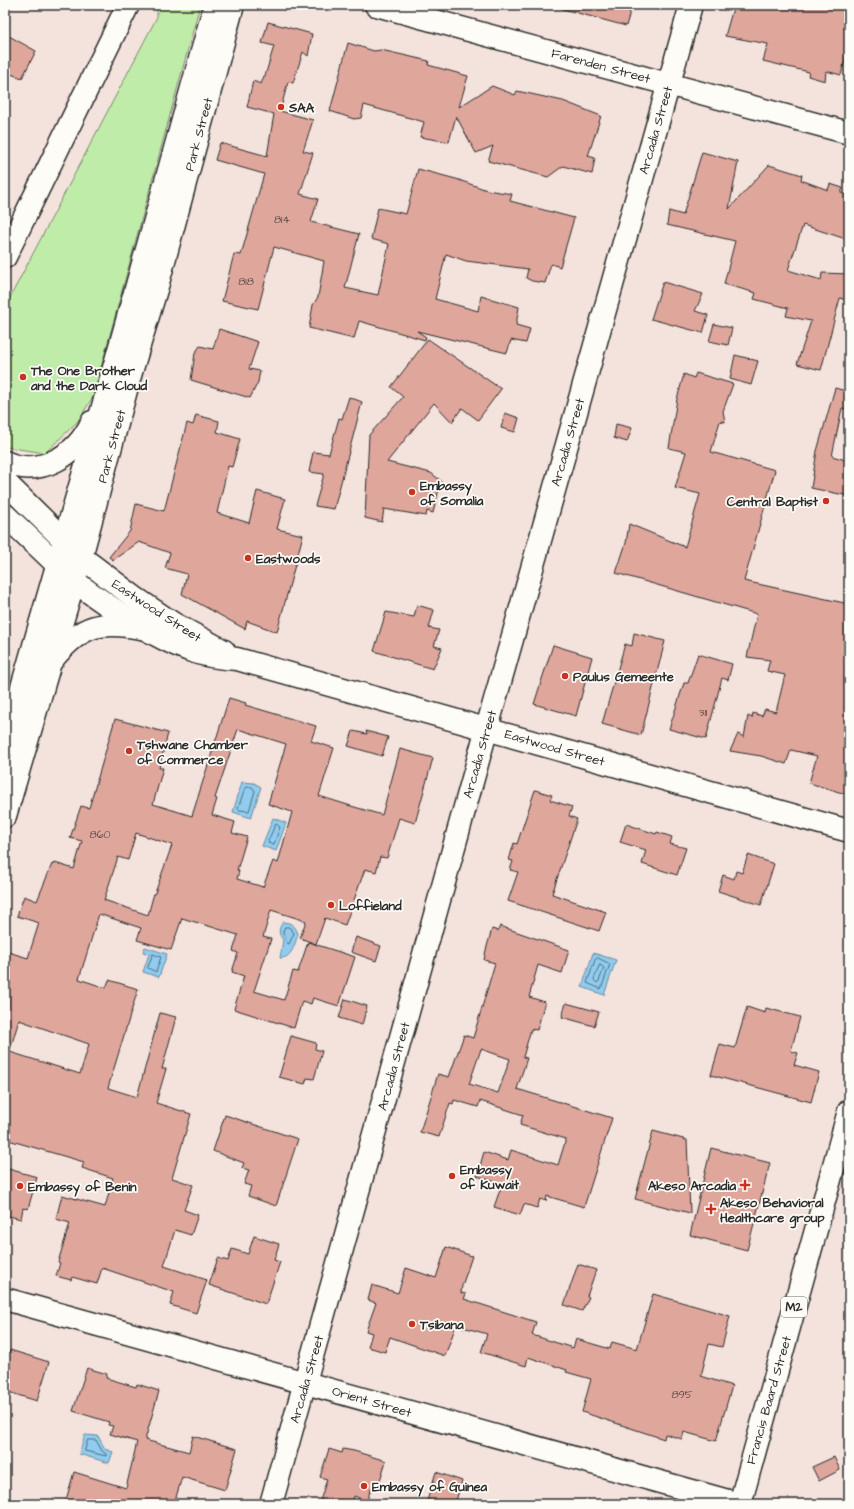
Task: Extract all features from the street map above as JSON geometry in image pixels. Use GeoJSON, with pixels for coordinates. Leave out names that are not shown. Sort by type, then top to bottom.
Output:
{"type":"FeatureCollection","features":[{"type":"Feature","properties":{"kind":"street"},"geometry":{"type":"LineString","coordinates":[[5,258],[128,5]]}},
{"type":"Feature","properties":{"kind":"street","name":"Park Street"},"geometry":{"type":"LineString","coordinates":[[5,746],[31,661],[56,564],[64,542],[110,382],[215,5]]}},
{"type":"Feature","properties":{"kind":"street","name":"Park Street"},"geometry":{"type":"LineString","coordinates":[[5,816],[81,557],[233,5]]}},
{"type":"Feature","properties":{"kind":"street","name":"Farenden Street"},"geometry":{"type":"LineString","coordinates":[[376,5],[669,83],[849,133]]}},
{"type":"Feature","properties":{"kind":"street","name":"Arcadia Street"},"geometry":{"type":"LineString","coordinates":[[271,1504],[486,728],[691,5]]}},
{"type":"Feature","properties":{"kind":"street"},"geometry":{"type":"LineString","coordinates":[[5,462],[25,467],[42,466],[62,458],[79,443],[91,425],[110,382]]}},
{"type":"Feature","properties":{"kind":"street","name":"Eastwood Street"},"geometry":{"type":"LineString","coordinates":[[5,482],[64,542],[81,557],[134,597],[174,624],[237,659]]}},
{"type":"Feature","properties":{"kind":"street","name":"Eastwood Street"},"geometry":{"type":"LineString","coordinates":[[5,515],[74,581],[147,629],[189,650],[218,657],[237,659],[849,831]]}},
{"type":"Feature","properties":{"kind":"street"},"geometry":{"type":"LineString","coordinates":[[48,666],[67,642],[92,627],[105,624],[125,624],[147,629]]}},
{"type":"Feature","properties":{"kind":"street","name":"Francis Baard Street"},"geometry":{"type":"LineString","coordinates":[[739,1504],[849,1111]]}},
{"type":"Feature","properties":{"kind":"street","name":"Orient Street"},"geometry":{"type":"LineString","coordinates":[[5,1299],[739,1504]]}},
{"type":"Feature","properties":{"kind":"green space"},"geometry":{"type":"Polygon","coordinates":[[[157,5],[200,5],[93,397],[77,422],[45,453],[6,447],[5,307],[157,17],[157,5]]]}},
{"type":"Feature","properties":{"kind":"water"},"geometry":{"type":"Polygon","coordinates":[[[242,782],[254,783],[261,787],[251,818],[233,812],[242,782]]]}},
{"type":"Feature","properties":{"kind":"water"},"geometry":{"type":"Polygon","coordinates":[[[273,818],[286,823],[276,851],[262,846],[273,818]]]}},
{"type":"Feature","properties":{"kind":"water"},"geometry":{"type":"Polygon","coordinates":[[[283,922],[293,925],[298,934],[290,953],[284,958],[280,958],[283,940],[279,931],[283,922]]]}},
{"type":"Feature","properties":{"kind":"water"},"geometry":{"type":"Polygon","coordinates":[[[145,947],[167,954],[159,977],[143,972],[149,954],[143,952],[145,947]]]}},
{"type":"Feature","properties":{"kind":"water"},"geometry":{"type":"Polygon","coordinates":[[[593,953],[616,960],[604,995],[582,987],[593,953]]]}},
{"type":"Feature","properties":{"kind":"water"},"geometry":{"type":"Polygon","coordinates":[[[85,1435],[98,1436],[105,1449],[113,1452],[109,1463],[79,1454],[85,1435]]]}},
{"type":"Feature","properties":{"kind":"building"},"geometry":{"type":"Polygon","coordinates":[[[564,5],[632,5],[626,26],[563,9],[564,5]]]}},
{"type":"Feature","properties":{"kind":"building"},"geometry":{"type":"Polygon","coordinates":[[[734,5],[849,5],[849,45],[841,75],[826,71],[825,81],[808,76],[809,72],[763,61],[768,44],[725,36],[734,5]]]}},
{"type":"Feature","properties":{"kind":"building"},"geometry":{"type":"Polygon","coordinates":[[[268,22],[312,34],[308,56],[303,52],[293,83],[288,82],[280,111],[313,120],[303,151],[313,153],[300,194],[318,199],[311,222],[359,234],[345,288],[378,295],[389,244],[371,239],[378,208],[406,214],[418,169],[456,179],[487,190],[512,194],[510,201],[574,218],[560,267],[551,264],[545,283],[532,281],[526,278],[528,269],[466,261],[446,254],[435,299],[478,311],[481,296],[519,307],[516,325],[530,329],[526,343],[511,340],[507,353],[417,331],[426,337],[425,340],[359,321],[354,339],[309,328],[313,305],[318,297],[324,261],[274,247],[258,309],[222,301],[234,254],[241,255],[264,174],[215,160],[220,143],[267,156],[274,114],[247,107],[253,81],[261,84],[274,46],[262,43],[268,22]]]}},
{"type":"Feature","properties":{"kind":"building"},"geometry":{"type":"Polygon","coordinates":[[[9,36],[36,51],[22,78],[5,72],[5,44],[9,36]]]}},
{"type":"Feature","properties":{"kind":"building"},"geometry":{"type":"Polygon","coordinates":[[[348,43],[374,51],[381,50],[429,61],[428,65],[468,76],[459,107],[492,86],[515,95],[517,91],[563,101],[601,116],[588,156],[595,158],[592,174],[563,166],[548,177],[488,161],[493,146],[476,153],[456,116],[449,142],[420,137],[424,122],[364,105],[361,118],[354,119],[330,111],[348,43]]]}},
{"type":"Feature","properties":{"kind":"building"},"geometry":{"type":"Polygon","coordinates":[[[702,152],[738,162],[729,209],[769,165],[802,175],[801,180],[828,190],[830,184],[843,188],[841,193],[849,196],[849,240],[803,225],[788,270],[821,280],[822,273],[849,274],[849,301],[840,298],[821,370],[797,364],[811,321],[786,316],[788,308],[754,299],[756,293],[724,284],[735,241],[667,225],[669,211],[683,215],[702,152]]]}},
{"type":"Feature","properties":{"kind":"building"},"geometry":{"type":"Polygon","coordinates":[[[663,282],[703,294],[695,311],[708,315],[703,333],[651,319],[663,282]]]}},
{"type":"Feature","properties":{"kind":"building"},"geometry":{"type":"Polygon","coordinates":[[[714,324],[732,328],[728,345],[709,341],[714,324]]]}},
{"type":"Feature","properties":{"kind":"building"},"geometry":{"type":"Polygon","coordinates":[[[219,329],[258,342],[249,369],[260,371],[258,382],[250,398],[191,380],[195,353],[200,346],[213,349],[219,329]]]}},
{"type":"Feature","properties":{"kind":"building"},"geometry":{"type":"Polygon","coordinates":[[[428,339],[501,389],[478,420],[462,408],[452,422],[434,403],[387,462],[431,473],[441,481],[433,513],[427,511],[426,516],[384,509],[382,522],[365,518],[369,435],[403,397],[391,387],[428,339]]]}},
{"type":"Feature","properties":{"kind":"building"},"geometry":{"type":"Polygon","coordinates":[[[735,355],[758,361],[751,385],[730,379],[735,355]]]}},
{"type":"Feature","properties":{"kind":"building"},"geometry":{"type":"Polygon","coordinates":[[[696,373],[733,384],[723,411],[725,422],[720,421],[711,452],[775,470],[744,581],[849,604],[849,795],[809,783],[817,756],[791,750],[786,764],[761,756],[730,751],[738,734],[744,737],[748,716],[752,718],[753,713],[762,716],[765,709],[776,712],[785,675],[767,671],[770,660],[747,657],[757,614],[616,573],[626,543],[629,524],[685,547],[700,494],[675,488],[686,452],[669,448],[677,399],[684,374],[694,378],[696,373]]]}},
{"type":"Feature","properties":{"kind":"building"},"geometry":{"type":"Polygon","coordinates":[[[835,388],[846,391],[846,394],[849,395],[849,410],[842,408],[832,456],[849,461],[849,496],[811,488],[817,451],[835,388]]]}},
{"type":"Feature","properties":{"kind":"building"},"geometry":{"type":"Polygon","coordinates":[[[349,397],[362,402],[334,509],[315,506],[324,474],[309,472],[313,452],[329,454],[339,418],[342,419],[349,397]]]}},
{"type":"Feature","properties":{"kind":"building"},"geometry":{"type":"Polygon","coordinates":[[[505,413],[519,418],[515,432],[501,428],[505,413]]]}},
{"type":"Feature","properties":{"kind":"building"},"geometry":{"type":"Polygon","coordinates":[[[196,415],[219,421],[217,432],[240,439],[232,467],[228,466],[217,513],[249,523],[257,491],[285,499],[277,529],[303,535],[277,632],[247,621],[245,629],[182,594],[187,574],[165,568],[170,553],[139,542],[113,560],[109,557],[130,531],[136,504],[164,511],[187,423],[193,425],[196,415]]]}},
{"type":"Feature","properties":{"kind":"building"},"geometry":{"type":"Polygon","coordinates":[[[616,424],[632,428],[627,442],[614,438],[616,424]]]}},
{"type":"Feature","properties":{"kind":"building"},"geometry":{"type":"Polygon","coordinates":[[[417,605],[434,610],[429,628],[439,630],[434,646],[442,648],[433,669],[374,651],[386,612],[414,617],[417,605]]]}},
{"type":"Feature","properties":{"kind":"building"},"geometry":{"type":"Polygon","coordinates":[[[634,633],[665,641],[641,735],[602,724],[625,644],[632,646],[634,633]]]}},
{"type":"Feature","properties":{"kind":"building"},"geometry":{"type":"Polygon","coordinates":[[[553,645],[592,657],[576,716],[534,704],[553,645]]]}},
{"type":"Feature","properties":{"kind":"building"},"geometry":{"type":"Polygon","coordinates":[[[698,654],[732,664],[728,680],[722,678],[706,739],[669,729],[684,683],[688,683],[698,654]]]}},
{"type":"Feature","properties":{"kind":"building"},"geometry":{"type":"Polygon","coordinates":[[[229,698],[246,703],[245,705],[316,726],[311,741],[334,748],[319,796],[351,806],[382,815],[400,749],[433,758],[415,823],[399,818],[387,858],[380,857],[376,872],[365,869],[345,925],[325,918],[316,944],[300,938],[306,921],[271,910],[263,937],[271,939],[254,991],[284,1000],[293,971],[298,972],[308,942],[355,957],[339,1006],[313,998],[311,1004],[302,1001],[294,1028],[234,1009],[244,976],[232,972],[238,953],[233,951],[238,935],[182,918],[171,950],[137,940],[141,928],[99,914],[79,979],[106,988],[109,980],[138,989],[108,1088],[137,1097],[160,1013],[176,1017],[162,1069],[166,1069],[156,1103],[191,1114],[172,1178],[193,1185],[184,1210],[198,1215],[191,1235],[175,1230],[164,1266],[207,1280],[196,1313],[170,1305],[174,1292],[102,1268],[97,1284],[72,1277],[71,1280],[56,1276],[60,1263],[58,1262],[70,1223],[56,1219],[62,1195],[105,1207],[113,1178],[82,1168],[84,1162],[5,1139],[5,1067],[10,1052],[80,1074],[89,1044],[19,1020],[9,1053],[5,1053],[5,951],[28,958],[39,923],[17,916],[24,896],[37,901],[52,864],[54,865],[55,863],[74,869],[82,841],[70,838],[81,806],[89,808],[115,719],[168,733],[159,768],[163,768],[153,804],[192,816],[229,698]],[[238,729],[215,798],[217,799],[212,815],[235,822],[232,833],[247,837],[237,870],[239,871],[237,879],[263,887],[273,861],[278,863],[292,812],[268,804],[286,744],[238,729]],[[136,833],[128,860],[118,857],[104,900],[148,915],[154,893],[172,845],[136,833]]]}},
{"type":"Feature","properties":{"kind":"building"},"geometry":{"type":"Polygon","coordinates":[[[353,731],[367,734],[366,731],[388,737],[382,756],[348,746],[353,731]]]}},
{"type":"Feature","properties":{"kind":"building"},"geometry":{"type":"Polygon","coordinates":[[[535,790],[552,795],[550,800],[572,807],[569,816],[577,819],[552,894],[606,912],[599,931],[508,901],[518,872],[510,870],[513,861],[509,860],[514,843],[517,844],[535,790]]]}},
{"type":"Feature","properties":{"kind":"building"},"geometry":{"type":"Polygon","coordinates":[[[626,824],[656,834],[657,832],[672,837],[670,844],[686,848],[677,875],[642,864],[646,850],[620,842],[626,824]]]}},
{"type":"Feature","properties":{"kind":"building"},"geometry":{"type":"Polygon","coordinates":[[[748,855],[774,864],[761,905],[718,891],[723,875],[734,879],[736,871],[742,873],[748,855]]]}},
{"type":"Feature","properties":{"kind":"building"},"geometry":{"type":"Polygon","coordinates":[[[500,926],[569,950],[562,973],[538,965],[529,997],[545,1002],[537,1030],[531,1029],[523,1057],[527,1058],[517,1089],[612,1118],[584,1207],[547,1196],[546,1201],[540,1199],[537,1208],[524,1204],[520,1215],[494,1207],[502,1184],[477,1176],[484,1152],[508,1160],[511,1150],[558,1165],[566,1139],[520,1125],[523,1115],[480,1101],[478,1107],[454,1100],[453,1104],[450,1103],[439,1137],[420,1132],[438,1074],[449,1077],[464,1035],[473,1038],[495,963],[484,960],[486,950],[492,929],[498,931],[500,926]],[[481,1049],[469,1084],[498,1093],[510,1059],[481,1049]]]}},
{"type":"Feature","properties":{"kind":"building"},"geometry":{"type":"Polygon","coordinates":[[[356,937],[381,946],[376,961],[351,952],[356,937]]]}},
{"type":"Feature","properties":{"kind":"building"},"geometry":{"type":"Polygon","coordinates":[[[345,999],[367,1006],[362,1025],[339,1018],[345,999]]]}},
{"type":"Feature","properties":{"kind":"building"},"geometry":{"type":"Polygon","coordinates":[[[566,1003],[599,1012],[594,1026],[562,1017],[566,1003]]]}},
{"type":"Feature","properties":{"kind":"building"},"geometry":{"type":"Polygon","coordinates":[[[747,1007],[765,1013],[766,1008],[800,1017],[791,1051],[798,1053],[794,1065],[819,1072],[811,1102],[711,1075],[720,1044],[735,1048],[747,1007]]]}},
{"type":"Feature","properties":{"kind":"building"},"geometry":{"type":"Polygon","coordinates":[[[291,1036],[316,1043],[315,1049],[322,1051],[314,1079],[307,1078],[305,1084],[279,1077],[291,1036]]]}},
{"type":"Feature","properties":{"kind":"building"},"geometry":{"type":"Polygon","coordinates":[[[225,1115],[298,1139],[276,1206],[248,1196],[251,1186],[244,1184],[249,1170],[242,1168],[244,1163],[213,1151],[225,1115]]]}},
{"type":"Feature","properties":{"kind":"building"},"geometry":{"type":"Polygon","coordinates":[[[653,1131],[687,1140],[690,1213],[635,1199],[653,1131]]]}},
{"type":"Feature","properties":{"kind":"building"},"geometry":{"type":"Polygon","coordinates":[[[711,1148],[770,1163],[747,1250],[690,1235],[711,1148]]]}},
{"type":"Feature","properties":{"kind":"building"},"geometry":{"type":"Polygon","coordinates":[[[5,1168],[37,1177],[28,1209],[23,1208],[21,1219],[5,1215],[5,1168]]]}},
{"type":"Feature","properties":{"kind":"building"},"geometry":{"type":"Polygon","coordinates":[[[254,1236],[279,1244],[274,1260],[280,1262],[266,1304],[209,1285],[218,1258],[228,1261],[232,1249],[248,1254],[254,1236]]]}},
{"type":"Feature","properties":{"kind":"building"},"geometry":{"type":"Polygon","coordinates":[[[446,1247],[472,1256],[462,1286],[461,1293],[466,1294],[464,1299],[536,1322],[532,1335],[573,1348],[576,1339],[610,1349],[612,1342],[637,1349],[653,1294],[730,1316],[722,1347],[709,1344],[701,1376],[732,1386],[716,1441],[684,1432],[682,1439],[665,1434],[664,1439],[582,1412],[591,1379],[566,1372],[567,1370],[528,1357],[526,1366],[481,1352],[487,1334],[456,1325],[445,1356],[390,1337],[385,1352],[368,1347],[372,1333],[366,1331],[376,1303],[368,1300],[372,1285],[398,1293],[406,1268],[436,1278],[446,1247]]]}},
{"type":"Feature","properties":{"kind":"building"},"geometry":{"type":"Polygon","coordinates":[[[578,1264],[596,1270],[587,1296],[589,1297],[582,1311],[564,1305],[578,1264]]]}},
{"type":"Feature","properties":{"kind":"building"},"geometry":{"type":"Polygon","coordinates":[[[10,1350],[49,1362],[37,1401],[5,1391],[5,1366],[10,1350]]]}},
{"type":"Feature","properties":{"kind":"building"},"geometry":{"type":"Polygon","coordinates":[[[87,1368],[107,1374],[106,1378],[136,1387],[137,1384],[159,1391],[145,1440],[189,1452],[193,1436],[237,1449],[225,1490],[182,1477],[174,1504],[69,1504],[70,1501],[66,1500],[74,1472],[126,1488],[137,1442],[110,1434],[113,1426],[108,1425],[109,1422],[73,1411],[87,1368]]]}},
{"type":"Feature","properties":{"kind":"building"},"geometry":{"type":"Polygon","coordinates":[[[329,1449],[342,1453],[343,1449],[354,1451],[386,1461],[377,1490],[371,1488],[367,1501],[354,1496],[352,1504],[319,1504],[327,1479],[320,1477],[329,1449]]]}},
{"type":"Feature","properties":{"kind":"building"},"geometry":{"type":"Polygon","coordinates":[[[834,1457],[840,1470],[819,1481],[812,1467],[834,1457]]]}},
{"type":"Feature","properties":{"kind":"building"},"geometry":{"type":"Polygon","coordinates":[[[436,1472],[462,1481],[455,1504],[426,1504],[436,1472]]]}},
{"type":"Feature","properties":{"kind":"place","name":"SAA"},"geometry":{"type":"Point","coordinates":[281,107]}},
{"type":"Feature","properties":{"kind":"place","name":"The One Brother and the Dark Cloud"},"geometry":{"type":"Point","coordinates":[23,377]}},
{"type":"Feature","properties":{"kind":"place","name":"Embassy of Somalia"},"geometry":{"type":"Point","coordinates":[412,492]}},
{"type":"Feature","properties":{"kind":"place","name":"Central Baptist"},"geometry":{"type":"Point","coordinates":[826,501]}},
{"type":"Feature","properties":{"kind":"place","name":"Eastwoods"},"geometry":{"type":"Point","coordinates":[248,558]}},
{"type":"Feature","properties":{"kind":"place","name":"Paulus Gemeente"},"geometry":{"type":"Point","coordinates":[565,676]}},
{"type":"Feature","properties":{"kind":"place","name":"Tshwane Chamber of Commerce"},"geometry":{"type":"Point","coordinates":[129,751]}},
{"type":"Feature","properties":{"kind":"place","name":"Loffieland"},"geometry":{"type":"Point","coordinates":[331,905]}},
{"type":"Feature","properties":{"kind":"place","name":"Embassy of Kuwait"},"geometry":{"type":"Point","coordinates":[452,1176]}},
{"type":"Feature","properties":{"kind":"place","name":"Akeso Arcadia"},"geometry":{"type":"Point","coordinates":[745,1185]}},
{"type":"Feature","properties":{"kind":"place","name":"Embassy of Benin"},"geometry":{"type":"Point","coordinates":[20,1186]}},
{"type":"Feature","properties":{"kind":"place","name":"Akeso Behavioral Healthcare group"},"geometry":{"type":"Point","coordinates":[711,1209]}},
{"type":"Feature","properties":{"kind":"place","name":"Tsibana"},"geometry":{"type":"Point","coordinates":[412,1324]}},
{"type":"Feature","properties":{"kind":"place","name":"Embassy of Guinea"},"geometry":{"type":"Point","coordinates":[364,1486]}}]}
